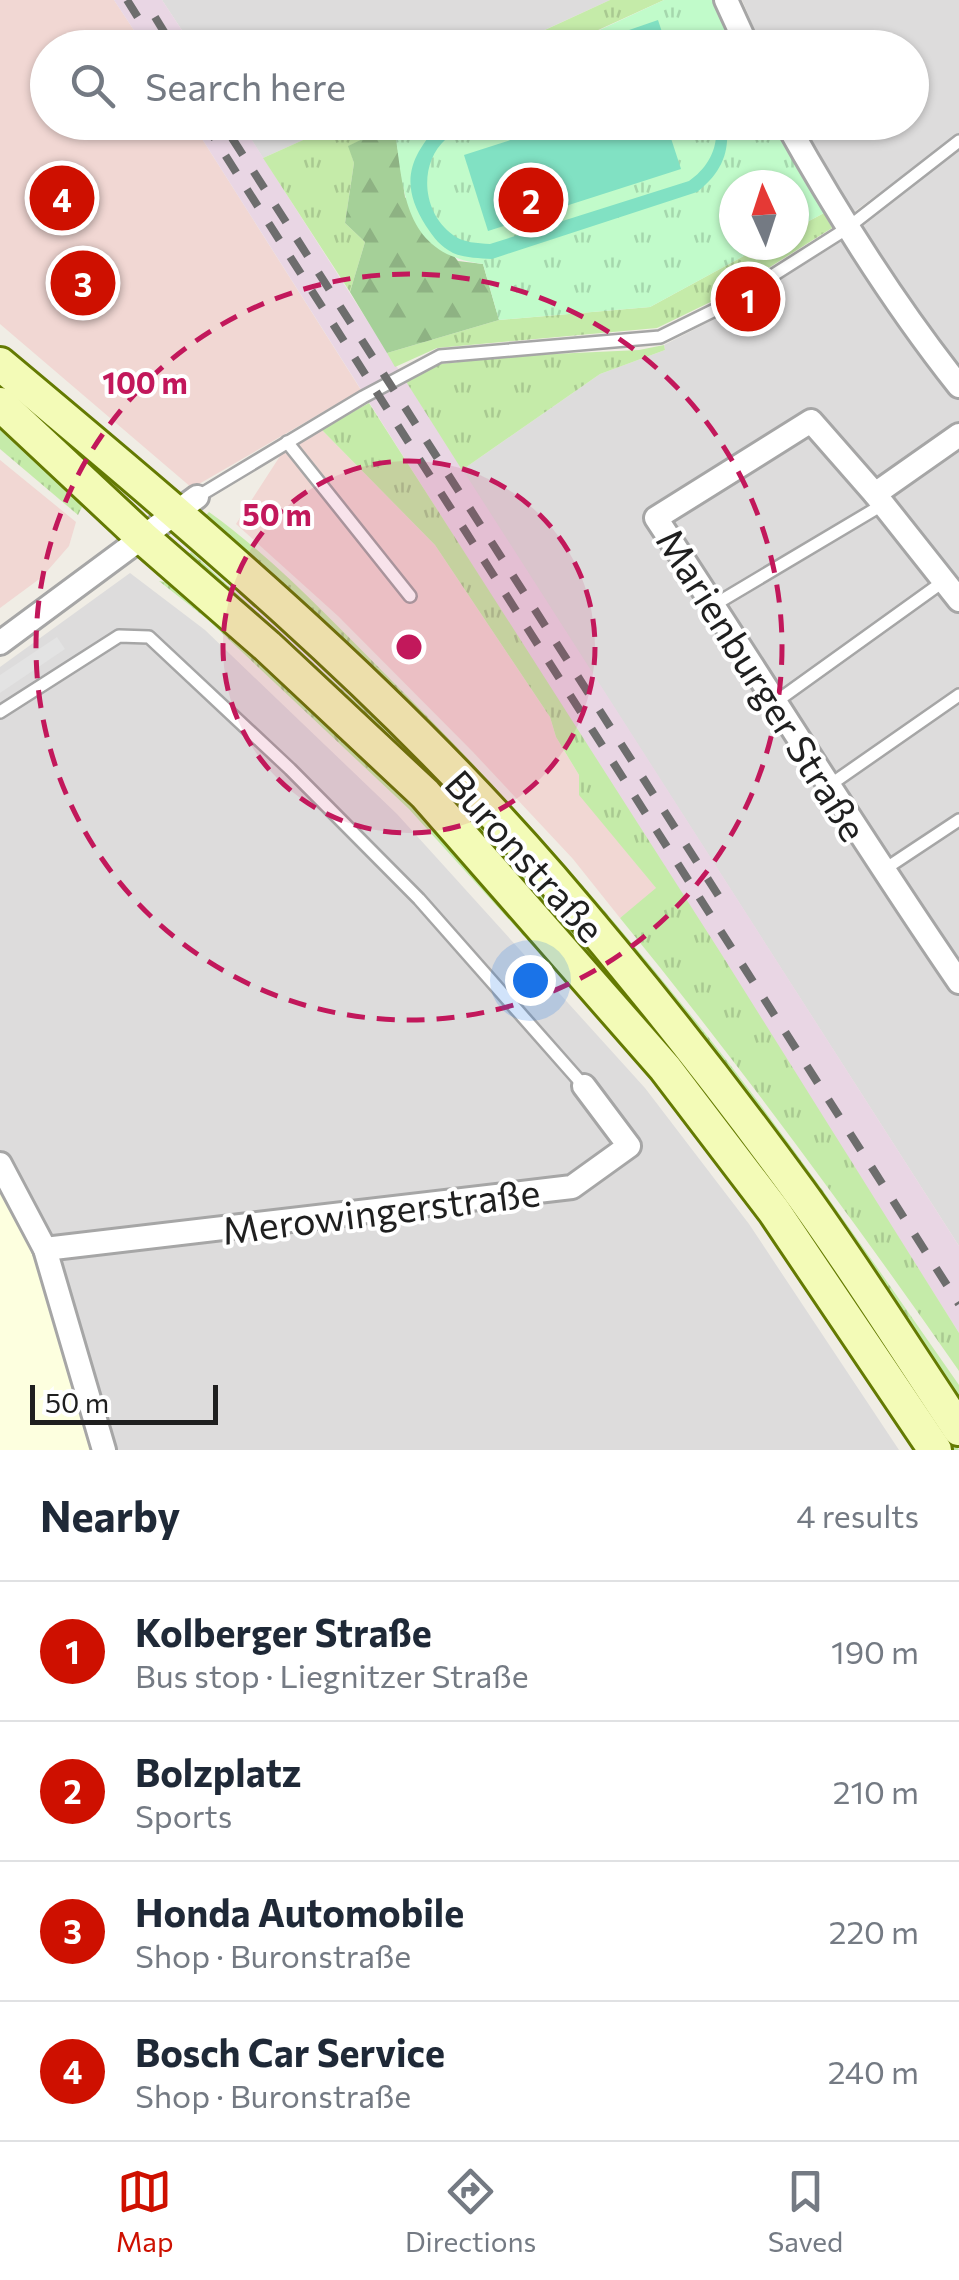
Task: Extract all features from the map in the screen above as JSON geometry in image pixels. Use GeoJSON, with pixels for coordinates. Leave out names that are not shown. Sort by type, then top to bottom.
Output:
{"type":"FeatureCollection","features":[{"type":"Feature","properties":{"kind":"street"},"geometry":{"type":"LineString","coordinates":[[726,0],[740,30]]}},
{"type":"Feature","properties":{"kind":"street"},"geometry":{"type":"LineString","coordinates":[[796,140],[846,229],[959,386]]}},
{"type":"Feature","properties":{"kind":"street","name":"Buronstraße"},"geometry":{"type":"LineString","coordinates":[[0,364],[185,505],[452,772],[549,876],[800,1192],[959,1428]]}},
{"type":"Feature","properties":{"kind":"street","name":"Buronstraße"},"geometry":{"type":"LineString","coordinates":[[0,404],[425,794],[665,1068],[774,1211],[935,1450]]}},
{"type":"Feature","properties":{"kind":"street","name":"Marienburger Straße"},"geometry":{"type":"LineString","coordinates":[[959,600],[811,421],[656,518],[777,700],[827,787],[959,982]]}},
{"type":"Feature","properties":{"kind":"street"},"geometry":{"type":"LineString","coordinates":[[878,499],[959,435]]}},
{"type":"Feature","properties":{"kind":"street"},"geometry":{"type":"LineString","coordinates":[[0,643],[185,505]]}},
{"type":"Feature","properties":{"kind":"street","name":"Merowingerstraße"},"geometry":{"type":"LineString","coordinates":[[45,1249],[572,1187],[629,1146],[584,1086]]}},
{"type":"Feature","properties":{"kind":"street"},"geometry":{"type":"LineString","coordinates":[[0,1164],[45,1249],[104,1450]]}},
{"type":"Feature","properties":{"kind":"lane"},"geometry":{"type":"LineString","coordinates":[[185,505],[440,356],[660,337],[730,302],[846,229],[959,142]]}},
{"type":"Feature","properties":{"kind":"lane"},"geometry":{"type":"LineString","coordinates":[[288,442],[410,596]]}},
{"type":"Feature","properties":{"kind":"lane"},"geometry":{"type":"LineString","coordinates":[[714,606],[878,499]]}},
{"type":"Feature","properties":{"kind":"lane"},"geometry":{"type":"LineString","coordinates":[[777,700],[944,582]]}},
{"type":"Feature","properties":{"kind":"lane"},"geometry":{"type":"LineString","coordinates":[[0,712],[119,636],[148,637],[290,769],[418,898],[584,1086]]}},
{"type":"Feature","properties":{"kind":"lane"},"geometry":{"type":"LineString","coordinates":[[827,787],[959,694]]}},
{"type":"Feature","properties":{"kind":"lane"},"geometry":{"type":"LineString","coordinates":[[882,870],[959,820]]}},
{"type":"Feature","properties":{"kind":"shaded area"},"geometry":{"type":"Polygon","coordinates":[[[0,0],[114,0],[134,30],[30,30],[30,140],[203,140],[361,390],[192,488],[0,324],[0,0]]]}},
{"type":"Feature","properties":{"kind":"shaded area"},"geometry":{"type":"Polygon","coordinates":[[[114,0],[162,0],[182,30],[134,30],[114,0]]]}},
{"type":"Feature","properties":{"kind":"shaded area"},"geometry":{"type":"Polygon","coordinates":[[[162,0],[610,0],[544,30],[182,30],[162,0]]]}},
{"type":"Feature","properties":{"kind":"shaded area"},"geometry":{"type":"Polygon","coordinates":[[[742,0],[959,0],[959,134],[851,214],[810,140],[929,140],[929,30],[755,30],[742,0]]]}},
{"type":"Feature","properties":{"kind":"shaded area"},"geometry":{"type":"Polygon","coordinates":[[[203,140],[252,140],[959,1246],[959,1333],[203,140]]]}},
{"type":"Feature","properties":{"kind":"shaded area"},"geometry":{"type":"Polygon","coordinates":[[[252,140],[303,140],[263,158],[252,140]]]}},
{"type":"Feature","properties":{"kind":"shaded area"},"geometry":{"type":"Polygon","coordinates":[[[959,150],[959,1246],[462,470],[600,374],[665,350],[664,345],[734,309],[739,316],[770,297],[765,289],[853,234],[959,150]]]}},
{"type":"Feature","properties":{"kind":"shaded area"},"geometry":{"type":"Polygon","coordinates":[[[321,429],[435,545],[550,717],[556,737],[579,775],[580,795],[657,889],[620,918],[573,859],[473,752],[338,616],[236,524],[282,453],[321,429]]]}},
{"type":"Feature","properties":{"kind":"shaded area"},"geometry":{"type":"Polygon","coordinates":[[[0,460],[76,522],[69,546],[42,577],[0,608],[0,460]]]}},
{"type":"Feature","properties":{"kind":"shaded area"},"geometry":{"type":"Polygon","coordinates":[[[130,573],[205,630],[397,814],[645,1088],[749,1224],[899,1450],[113,1450],[12,1169],[0,1150],[0,667],[130,573]]]}},
{"type":"Feature","properties":{"kind":"shaded area"},"geometry":{"type":"Polygon","coordinates":[[[57,637],[65,649],[0,693],[0,675],[57,637]]]}},
{"type":"Feature","properties":{"kind":"shaded area"},"geometry":{"type":"Polygon","coordinates":[[[0,1179],[40,1252],[97,1450],[0,1450],[0,1179]]]}},
{"type":"Feature","properties":{"kind":"green space"},"geometry":{"type":"Polygon","coordinates":[[[610,0],[664,0],[598,30],[545,30],[610,0]]]}},
{"type":"Feature","properties":{"kind":"green space"},"geometry":{"type":"Polygon","coordinates":[[[664,0],[713,0],[728,30],[600,30],[664,0]]]}},
{"type":"Feature","properties":{"kind":"green space"},"geometry":{"type":"Polygon","coordinates":[[[658,20],[661,30],[629,30],[658,20]]]}},
{"type":"Feature","properties":{"kind":"green space"},"geometry":{"type":"Polygon","coordinates":[[[303,140],[362,140],[349,146],[354,163],[345,223],[365,242],[350,292],[263,158],[303,140]]]}},
{"type":"Feature","properties":{"kind":"green space"},"geometry":{"type":"Polygon","coordinates":[[[361,140],[396,140],[405,197],[458,261],[483,264],[499,320],[387,353],[350,292],[365,242],[345,223],[354,163],[348,146],[361,140]]]}},
{"type":"Feature","properties":{"kind":"green space"},"geometry":{"type":"Polygon","coordinates":[[[396,140],[785,140],[801,170],[719,170],[719,260],[736,260],[650,307],[499,320],[483,264],[456,258],[436,247],[422,233],[405,195],[396,140]]]}},
{"type":"Feature","properties":{"kind":"green space"},"geometry":{"type":"Polygon","coordinates":[[[427,140],[445,140],[431,161],[427,188],[443,226],[457,238],[490,244],[689,181],[702,170],[716,140],[727,140],[727,144],[718,170],[697,192],[492,259],[457,255],[441,245],[426,226],[410,184],[427,140]]]}},
{"type":"Feature","properties":{"kind":"green space"},"geometry":{"type":"Polygon","coordinates":[[[510,140],[672,140],[681,169],[488,231],[464,155],[510,140]]]}},
{"type":"Feature","properties":{"kind":"green space"},"geometry":{"type":"Polygon","coordinates":[[[809,185],[824,213],[809,221],[809,185]]]}},
{"type":"Feature","properties":{"kind":"green space"},"geometry":{"type":"Polygon","coordinates":[[[824,213],[832,228],[809,242],[809,221],[824,213]]]}},
{"type":"Feature","properties":{"kind":"green space"},"geometry":{"type":"Polygon","coordinates":[[[736,260],[781,260],[727,294],[657,328],[437,348],[395,367],[387,353],[499,320],[650,307],[736,260]]]}},
{"type":"Feature","properties":{"kind":"green space"},"geometry":{"type":"Polygon","coordinates":[[[664,345],[665,350],[600,374],[462,470],[405,380],[441,364],[664,345]]]}},
{"type":"Feature","properties":{"kind":"green space"},"geometry":{"type":"Polygon","coordinates":[[[369,403],[959,1333],[959,1371],[794,1142],[620,918],[656,888],[579,795],[579,775],[556,737],[550,717],[435,545],[321,429],[369,403]]]}},
{"type":"Feature","properties":{"kind":"green space"},"geometry":{"type":"Polygon","coordinates":[[[0,418],[65,481],[82,507],[78,515],[0,449],[0,418]]]}},
{"type":"Feature","properties":{"kind":"green space"},"geometry":{"type":"Polygon","coordinates":[[[209,512],[281,571],[433,722],[625,935],[732,1068],[864,1248],[959,1385],[959,1410],[809,1186],[205,516],[209,512]]]}},
{"type":"Feature","properties":{"kind":"green space"},"geometry":{"type":"Polygon","coordinates":[[[191,552],[442,780],[541,885],[790,1196],[959,1450],[946,1450],[782,1204],[187,556],[191,552]]]}},
{"type":"Feature","properties":{"kind":"green space"},"geometry":{"type":"Polygon","coordinates":[[[159,581],[172,583],[415,799],[658,1072],[922,1450],[913,1450],[759,1219],[652,1078],[409,809],[207,619],[159,581]]]}},
{"type":"Feature","properties":{"kind":"railway"},"geometry":{"type":"LineString","coordinates":[[127,0],[146,30]]}},
{"type":"Feature","properties":{"kind":"railway"},"geometry":{"type":"LineString","coordinates":[[155,17],[163,30]]}},
{"type":"Feature","properties":{"kind":"railway"},"geometry":{"type":"LineString","coordinates":[[215,140],[959,1304]]}},
{"type":"Feature","properties":{"kind":"railway"},"geometry":{"type":"LineString","coordinates":[[233,140],[729,912]]}},
{"type":"Feature","properties":{"kind":"place","name":"Bosch Car Service"},"geometry":{"type":"Point","coordinates":[62,198]}},
{"type":"Feature","properties":{"kind":"place","name":"Bolzplatz"},"geometry":{"type":"Point","coordinates":[531,200]}},
{"type":"Feature","properties":{"kind":"place","name":"Honda Automobile"},"geometry":{"type":"Point","coordinates":[83,283]}},
{"type":"Feature","properties":{"kind":"place","name":"Kolberger Straße"},"geometry":{"type":"Point","coordinates":[748,299]}}]}
